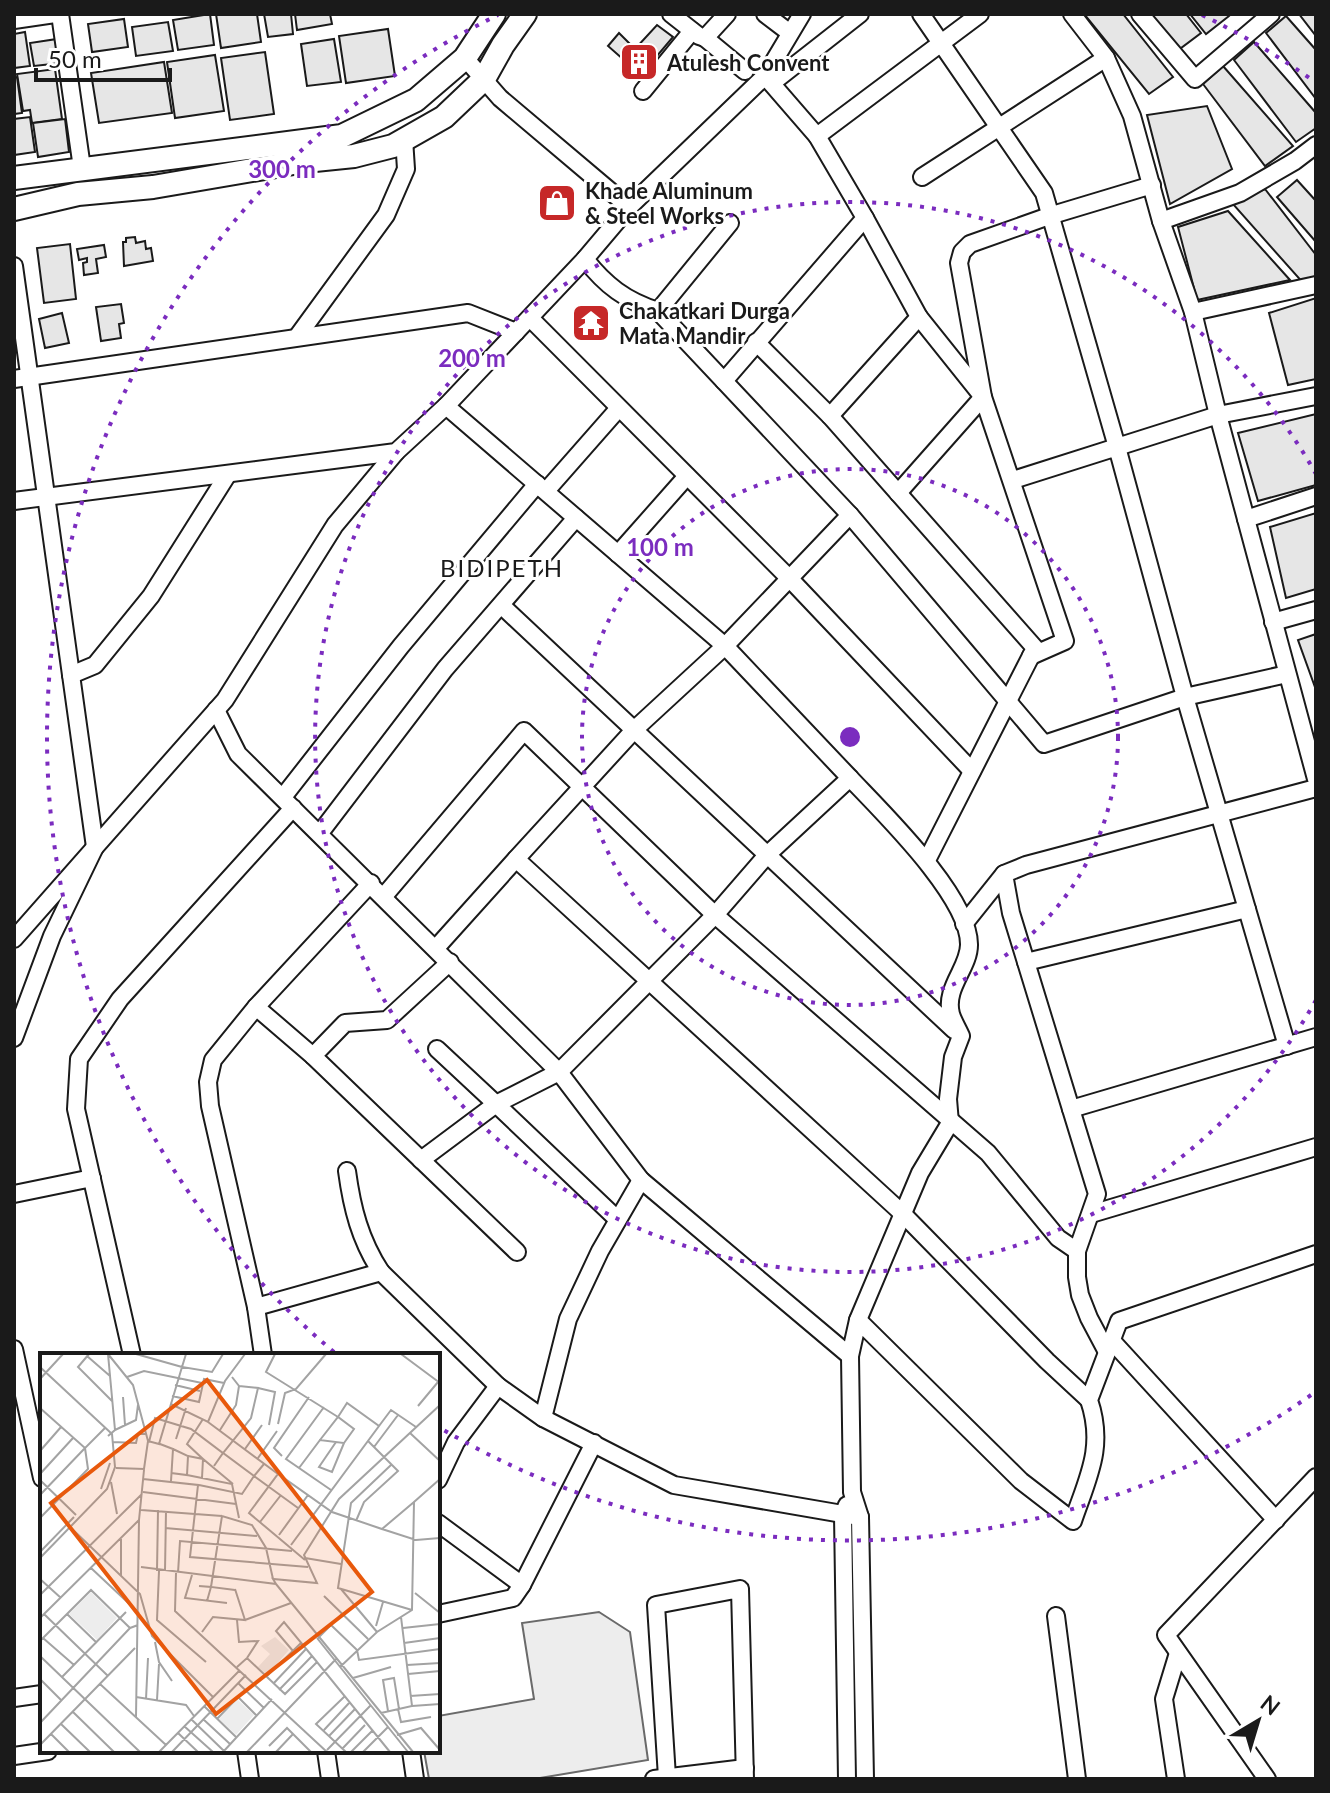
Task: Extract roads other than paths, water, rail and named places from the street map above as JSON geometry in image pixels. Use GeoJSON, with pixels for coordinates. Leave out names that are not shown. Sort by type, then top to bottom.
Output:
{"type":"FeatureCollection","features":[{"type":"Feature","properties":{"kind":"main road"},"geometry":{"type":"LineString","coordinates":[[14,178],[342,136],[416,100],[465,58],[494,14]]}},
{"type":"Feature","properties":{"kind":"main road"},"geometry":{"type":"LineString","coordinates":[[14,209],[78,194],[153,187],[305,161],[354,156],[393,146],[444,117],[484,79],[525,14]]}},
{"type":"Feature","properties":{"kind":"street"},"geometry":{"type":"LineString","coordinates":[[14,20],[58,14],[82,168]]}},
{"type":"Feature","properties":{"kind":"street"},"geometry":{"type":"LineString","coordinates":[[671,14],[745,71]]}},
{"type":"Feature","properties":{"kind":"street"},"geometry":{"type":"LineString","coordinates":[[643,91],[699,34],[727,14]]}},
{"type":"Feature","properties":{"kind":"street"},"geometry":{"type":"LineString","coordinates":[[765,14],[790,33]]}},
{"type":"Feature","properties":{"kind":"street"},"geometry":{"type":"LineString","coordinates":[[768,80],[802,14]]}},
{"type":"Feature","properties":{"kind":"street"},"geometry":{"type":"LineString","coordinates":[[14,939],[225,700],[335,525],[396,452],[446,406],[530,318],[629,207],[768,80],[860,14]]}},
{"type":"Feature","properties":{"kind":"street"},"geometry":{"type":"LineString","coordinates":[[921,14],[1044,193],[1185,697],[1287,1046]]}},
{"type":"Feature","properties":{"kind":"street"},"geometry":{"type":"LineString","coordinates":[[817,136],[980,14]]}},
{"type":"Feature","properties":{"kind":"street"},"geometry":{"type":"LineString","coordinates":[[1072,14],[1106,58],[1132,116],[1161,221],[1193,312],[1287,674],[1310,730],[1316,779]]}},
{"type":"Feature","properties":{"kind":"street"},"geometry":{"type":"LineString","coordinates":[[1140,14],[1195,79],[1271,14]]}},
{"type":"Feature","properties":{"kind":"street"},"geometry":{"type":"LineString","coordinates":[[1242,14],[1254,29]]}},
{"type":"Feature","properties":{"kind":"street"},"geometry":{"type":"LineString","coordinates":[[465,58],[500,98],[629,207]]}},
{"type":"Feature","properties":{"kind":"street"},"geometry":{"type":"LineString","coordinates":[[922,177],[1106,58]]}},
{"type":"Feature","properties":{"kind":"street"},"geometry":{"type":"LineString","coordinates":[[768,80],[817,136],[919,317],[983,397]]}},
{"type":"Feature","properties":{"kind":"street"},"geometry":{"type":"LineString","coordinates":[[297,337],[386,215],[406,169],[404,139]]}},
{"type":"Feature","properties":{"kind":"street"},"geometry":{"type":"LineString","coordinates":[[1161,221],[1240,193],[1316,145]]}},
{"type":"Feature","properties":{"kind":"street"},"geometry":{"type":"LineString","coordinates":[[1031,656],[1065,641],[983,397],[959,263],[962,252],[970,244],[1152,185]]}},
{"type":"Feature","properties":{"kind":"street"},"geometry":{"type":"LineString","coordinates":[[724,381],[865,218]]}},
{"type":"Feature","properties":{"kind":"street"},"geometry":{"type":"LineString","coordinates":[[658,311],[730,223]]}},
{"type":"Feature","properties":{"kind":"street"},"geometry":{"type":"LineString","coordinates":[[585,259],[616,292],[635,304],[658,311],[850,515],[1044,744],[1185,697],[1287,674]]}},
{"type":"Feature","properties":{"kind":"street"},"geometry":{"type":"LineString","coordinates":[[14,266],[22,378],[46,497],[95,847],[52,936],[14,1038]]}},
{"type":"Feature","properties":{"kind":"street"},"geometry":{"type":"LineString","coordinates":[[1193,312],[1316,285]]}},
{"type":"Feature","properties":{"kind":"street"},"geometry":{"type":"LineString","coordinates":[[22,378],[468,313],[516,332]]}},
{"type":"Feature","properties":{"kind":"street"},"geometry":{"type":"LineString","coordinates":[[830,416],[919,317]]}},
{"type":"Feature","properties":{"kind":"street"},"geometry":{"type":"LineString","coordinates":[[530,318],[790,579],[972,771]]}},
{"type":"Feature","properties":{"kind":"street"},"geometry":{"type":"LineString","coordinates":[[756,342],[830,416],[1035,648],[927,860]]}},
{"type":"Feature","properties":{"kind":"street"},"geometry":{"type":"LineString","coordinates":[[1013,480],[1218,415],[1316,396]]}},
{"type":"Feature","properties":{"kind":"street"},"geometry":{"type":"LineString","coordinates":[[898,493],[983,397]]}},
{"type":"Feature","properties":{"kind":"street"},"geometry":{"type":"LineString","coordinates":[[446,406],[725,646],[927,860],[964,924],[969,948],[951,997],[951,1015],[961,1036],[953,1057],[948,1099],[950,1123],[925,1163],[902,1213],[858,1320],[850,1356],[852,1516],[847,1779]]}},
{"type":"Feature","properties":{"kind":"street"},"geometry":{"type":"LineString","coordinates":[[132,1353],[76,1109],[79,1059],[120,999],[288,802],[401,646],[541,488],[619,408]]}},
{"type":"Feature","properties":{"kind":"street"},"geometry":{"type":"LineString","coordinates":[[14,501],[396,452]]}},
{"type":"Feature","properties":{"kind":"street"},"geometry":{"type":"LineString","coordinates":[[71,675],[95,665],[151,596],[228,474]]}},
{"type":"Feature","properties":{"kind":"street"},"geometry":{"type":"LineString","coordinates":[[618,554],[687,476]]}},
{"type":"Feature","properties":{"kind":"street"},"geometry":{"type":"LineString","coordinates":[[1246,519],[1316,496]]}},
{"type":"Feature","properties":{"kind":"street"},"geometry":{"type":"LineString","coordinates":[[436,948],[635,729],[725,646],[850,515]]}},
{"type":"Feature","properties":{"kind":"street"},"geometry":{"type":"LineString","coordinates":[[320,833],[445,669],[576,518]]}},
{"type":"Feature","properties":{"kind":"street"},"geometry":{"type":"LineString","coordinates":[[501,605],[961,1036]]}},
{"type":"Feature","properties":{"kind":"street"},"geometry":{"type":"LineString","coordinates":[[1273,622],[1316,610]]}},
{"type":"Feature","properties":{"kind":"street"},"geometry":{"type":"LineString","coordinates":[[216,710],[238,754],[559,1072],[641,1180],[850,1356]]}},
{"type":"Feature","properties":{"kind":"street"},"geometry":{"type":"LineString","coordinates":[[384,896],[524,731],[715,915],[988,1153],[1058,1238],[1077,1251]]}},
{"type":"Feature","properties":{"kind":"street"},"geometry":{"type":"LineString","coordinates":[[421,1160],[496,1104],[559,1072],[715,915],[767,855],[850,778]]}},
{"type":"Feature","properties":{"kind":"street"},"geometry":{"type":"LineString","coordinates":[[964,924],[1004,874],[1026,865],[1316,788]]}},
{"type":"Feature","properties":{"kind":"street"},"geometry":{"type":"LineString","coordinates":[[516,859],[902,1213],[1089,1400],[1095,1418],[1096,1456],[1073,1521],[1021,1481],[858,1320]]}},
{"type":"Feature","properties":{"kind":"street"},"geometry":{"type":"LineString","coordinates":[[1004,874],[1011,913],[1097,1194],[1077,1251],[1080,1295],[1110,1346],[1276,1520]]}},
{"type":"Feature","properties":{"kind":"street"},"geometry":{"type":"LineString","coordinates":[[263,1353],[256,1307],[217,1140],[208,1082],[213,1060],[256,1007],[371,883]]}},
{"type":"Feature","properties":{"kind":"street"},"geometry":{"type":"LineString","coordinates":[[1026,962],[1247,909]]}},
{"type":"Feature","properties":{"kind":"street"},"geometry":{"type":"LineString","coordinates":[[313,1056],[345,1023],[387,1020],[450,962]]}},
{"type":"Feature","properties":{"kind":"street"},"geometry":{"type":"LineString","coordinates":[[256,1007],[313,1056],[517,1252]]}},
{"type":"Feature","properties":{"kind":"street"},"geometry":{"type":"LineString","coordinates":[[1071,1109],[1316,1037]]}},
{"type":"Feature","properties":{"kind":"street"},"geometry":{"type":"LineString","coordinates":[[437,1049],[617,1219]]}},
{"type":"Feature","properties":{"kind":"street"},"geometry":{"type":"LineString","coordinates":[[1091,1214],[1316,1147]]}},
{"type":"Feature","properties":{"kind":"street"},"geometry":{"type":"LineString","coordinates":[[347,1171],[353,1211],[367,1250],[381,1272],[498,1386],[543,1418],[674,1485],[852,1516]]}},
{"type":"Feature","properties":{"kind":"street"},"geometry":{"type":"LineString","coordinates":[[14,1194],[92,1178]]}},
{"type":"Feature","properties":{"kind":"street"},"geometry":{"type":"LineString","coordinates":[[543,1418],[568,1319],[617,1219],[641,1180]]}},
{"type":"Feature","properties":{"kind":"street"},"geometry":{"type":"LineString","coordinates":[[1089,1400],[1119,1321],[1316,1254]]}},
{"type":"Feature","properties":{"kind":"street"},"geometry":{"type":"LineString","coordinates":[[256,1307],[381,1272]]}},
{"type":"Feature","properties":{"kind":"street"},"geometry":{"type":"LineString","coordinates":[[14,1349],[40,1469]]}},
{"type":"Feature","properties":{"kind":"street"},"geometry":{"type":"LineString","coordinates":[[440,1476],[456,1442],[498,1386]]}},
{"type":"Feature","properties":{"kind":"street"},"geometry":{"type":"LineString","coordinates":[[440,1614],[513,1598],[594,1443]]}},
{"type":"Feature","properties":{"kind":"street"},"geometry":{"type":"LineString","coordinates":[[1267,1779],[1166,1635],[1316,1477]]}},
{"type":"Feature","properties":{"kind":"street"},"geometry":{"type":"LineString","coordinates":[[852,1516],[865,1779]]}},
{"type":"Feature","properties":{"kind":"street"},"geometry":{"type":"LineString","coordinates":[[440,1524],[522,1585]]}},
{"type":"Feature","properties":{"kind":"street"},"geometry":{"type":"LineString","coordinates":[[740,1589],[745,1774],[660,1778],[656,1605],[740,1589]]}},
{"type":"Feature","properties":{"kind":"street"},"geometry":{"type":"LineString","coordinates":[[1056,1616],[1077,1779]]}},
{"type":"Feature","properties":{"kind":"street"},"geometry":{"type":"LineString","coordinates":[[1176,1779],[1164,1699],[1178,1653]]}},
{"type":"Feature","properties":{"kind":"street"},"geometry":{"type":"LineString","coordinates":[[14,1698],[40,1694]]}},
{"type":"Feature","properties":{"kind":"street"},"geometry":{"type":"LineString","coordinates":[[14,1756],[40,1752]]}},
{"type":"Feature","properties":{"kind":"street"},"geometry":{"type":"LineString","coordinates":[[246,1753],[250,1779]]}},
{"type":"Feature","properties":{"kind":"street"},"geometry":{"type":"LineString","coordinates":[[326,1753],[330,1779]]}},
{"type":"Feature","properties":{"kind":"street"},"geometry":{"type":"LineString","coordinates":[[411,1753],[415,1779]]}},
{"type":"Feature","properties":{"kind":"place","name":"Atulesh Convent"},"geometry":{"type":"Point","coordinates":[639,62]}},
{"type":"Feature","properties":{"kind":"place","name":"Khade Aluminum & Steel Works"},"geometry":{"type":"Point","coordinates":[557,203]}},
{"type":"Feature","properties":{"kind":"place","name":"Chakatkari Durga Mata Mandir"},"geometry":{"type":"Point","coordinates":[591,323]}},
{"type":"Feature","properties":{"kind":"district","name":"BIDIPETH"},"geometry":{"type":"Point","coordinates":[502,567]}}]}
